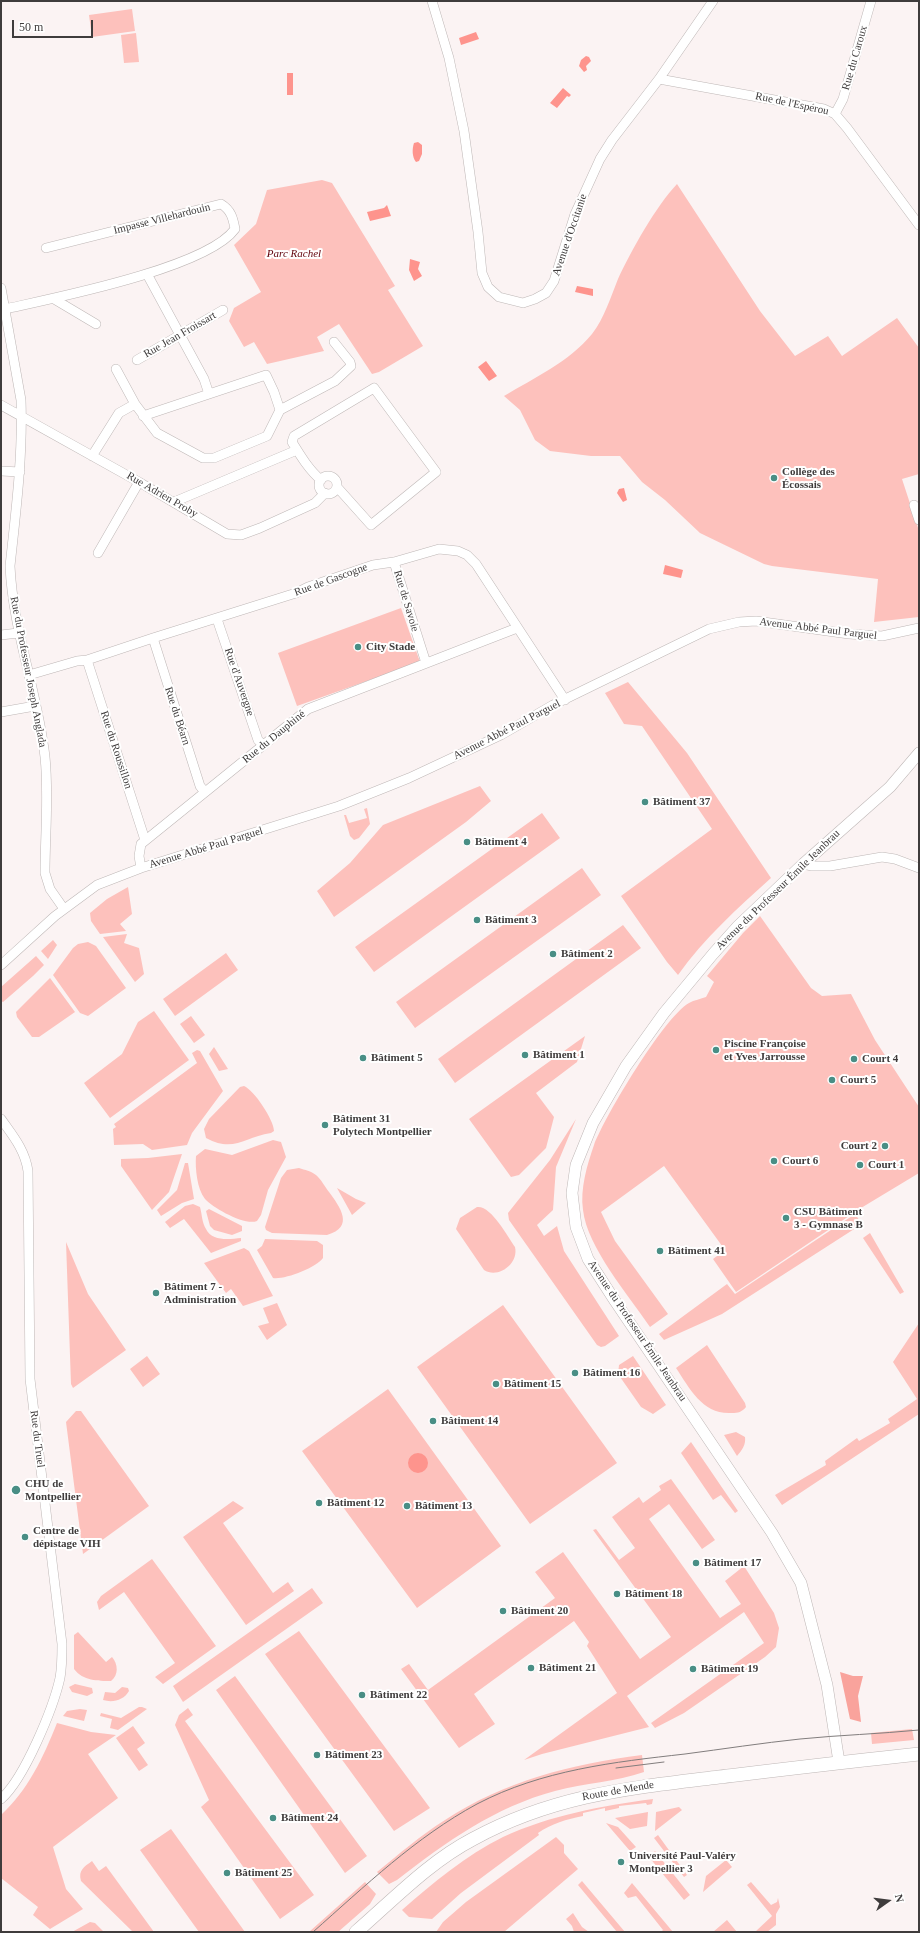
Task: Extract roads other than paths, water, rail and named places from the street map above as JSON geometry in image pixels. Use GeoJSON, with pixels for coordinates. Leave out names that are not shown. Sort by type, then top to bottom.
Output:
{"type":"FeatureCollection","features":[{"type":"Feature","properties":{"kind":"main road","name":"Route de Mende"},"geometry":{"type":"LineString","coordinates":[[356,1932],[424,1873],[449,1854],[471,1840],[522,1814],[567,1800],[615,1790],[839,1762],[919,1754]]}},
{"type":"Feature","properties":{"kind":"street","name":"Avenue d'Occitanie"},"geometry":{"type":"LineString","coordinates":[[432,1],[449,58],[464,131],[482,273],[488,287],[499,297],[523,303],[546,293],[554,281],[575,214],[600,159],[612,140],[659,79],[713,1]]}},
{"type":"Feature","properties":{"kind":"street","name":"Rue du Caroux"},"geometry":{"type":"LineString","coordinates":[[835,114],[843,99],[872,1]]}},
{"type":"Feature","properties":{"kind":"street","name":"Rue de l'Espérou"},"geometry":{"type":"LineString","coordinates":[[659,79],[824,108],[835,114],[919,225]]}},
{"type":"Feature","properties":{"kind":"street","name":"Impasse Villehardouin"},"geometry":{"type":"LineString","coordinates":[[5,309],[54,299],[146,274],[185,260],[230,236],[235,229],[233,218],[227,207],[221,204],[46,248]]}},
{"type":"Feature","properties":{"kind":"street"},"geometry":{"type":"LineString","coordinates":[[146,274],[204,379],[209,394]]}},
{"type":"Feature","properties":{"kind":"street","name":"Rue du Professeur Joseph Anglada"},"geometry":{"type":"LineString","coordinates":[[1,288],[21,400],[22,417],[20,472],[10,566],[13,600],[18,633],[29,675],[45,757],[45,873],[50,889],[64,909]]}},
{"type":"Feature","properties":{"kind":"street"},"geometry":{"type":"LineString","coordinates":[[54,299],[96,324]]}},
{"type":"Feature","properties":{"kind":"street","name":"Rue Jean Froissart"},"geometry":{"type":"LineString","coordinates":[[137,360],[181,336],[223,310]]}},
{"type":"Feature","properties":{"kind":"street"},"geometry":{"type":"LineString","coordinates":[[116,369],[135,404],[158,433],[203,458],[214,458],[267,436],[280,410],[336,381],[351,366],[350,362],[334,342]]}},
{"type":"Feature","properties":{"kind":"street"},"geometry":{"type":"LineString","coordinates":[[143,416],[266,375],[280,410]]}},
{"type":"Feature","properties":{"kind":"street"},"geometry":{"type":"LineString","coordinates":[[321,480],[314,474],[292,442],[294,436],[374,388],[436,472],[371,525],[337,487],[336,481],[332,477],[326,476],[321,480],[320,487],[324,493],[332,493],[337,487]]}},
{"type":"Feature","properties":{"kind":"street"},"geometry":{"type":"LineString","coordinates":[[92,456],[119,413],[135,404]]}},
{"type":"Feature","properties":{"kind":"street","name":"Rue Adrien Proby"},"geometry":{"type":"LineString","coordinates":[[1,405],[174,502],[227,534],[241,535],[260,528],[315,503],[324,493]]}},
{"type":"Feature","properties":{"kind":"street"},"geometry":{"type":"LineString","coordinates":[[174,502],[297,450]]}},
{"type":"Feature","properties":{"kind":"street"},"geometry":{"type":"LineString","coordinates":[[1,471],[20,472]]}},
{"type":"Feature","properties":{"kind":"street"},"geometry":{"type":"LineString","coordinates":[[98,553],[138,482]]}},
{"type":"Feature","properties":{"kind":"street"},"geometry":{"type":"LineString","coordinates":[[914,505],[919,520]]}},
{"type":"Feature","properties":{"kind":"street","name":"Rue de Gascogne"},"geometry":{"type":"LineString","coordinates":[[29,675],[76,660],[87,660],[152,638],[296,594],[308,587],[373,565],[394,562],[439,548],[458,551],[467,555],[476,564],[564,700]]}},
{"type":"Feature","properties":{"kind":"street","name":"Rue de Savoie"},"geometry":{"type":"LineString","coordinates":[[394,562],[426,663]]}},
{"type":"Feature","properties":{"kind":"street","name":"Rue d'Auvergne"},"geometry":{"type":"LineString","coordinates":[[217,619],[258,740],[263,744]]}},
{"type":"Feature","properties":{"kind":"street","name":"Avenue Abbé Paul Parguel"},"geometry":{"type":"LineString","coordinates":[[1,965],[64,909],[97,885],[141,868],[339,806],[402,781],[501,735],[564,700],[709,629],[738,622],[756,621],[849,634],[882,636],[919,628]]}},
{"type":"Feature","properties":{"kind":"street","name":"Rue du Dauphiné"},"geometry":{"type":"LineString","coordinates":[[145,840],[308,709],[517,628]]}},
{"type":"Feature","properties":{"kind":"street"},"geometry":{"type":"LineString","coordinates":[[1,635],[18,633]]}},
{"type":"Feature","properties":{"kind":"street","name":"Rue du Béarn"},"geometry":{"type":"LineString","coordinates":[[152,638],[200,786],[206,792]]}},
{"type":"Feature","properties":{"kind":"street","name":"Rue du Roussillon"},"geometry":{"type":"LineString","coordinates":[[87,660],[145,840]]}},
{"type":"Feature","properties":{"kind":"street"},"geometry":{"type":"LineString","coordinates":[[1,712],[35,706]]}},
{"type":"Feature","properties":{"kind":"street","name":"Avenue du Professeur Émile Jeanbrau"},"geometry":{"type":"LineString","coordinates":[[839,1762],[834,1721],[827,1685],[801,1583],[772,1533],[588,1259],[576,1227],[572,1193],[576,1165],[592,1123],[626,1066],[664,1013],[738,926],[803,864],[890,787],[919,754]]}},
{"type":"Feature","properties":{"kind":"street"},"geometry":{"type":"LineString","coordinates":[[141,868],[139,849],[145,840]]}},
{"type":"Feature","properties":{"kind":"street"},"geometry":{"type":"LineString","coordinates":[[803,864],[812,866],[830,866],[882,857],[908,863],[919,868]]}},
{"type":"Feature","properties":{"kind":"street","name":"Rue du Truel"},"geometry":{"type":"LineString","coordinates":[[1,1119],[20,1145],[27,1160],[30,1379],[62,1644],[60,1676],[55,1697],[23,1770],[13,1786],[1,1800]]}},
{"type":"Feature","properties":{"kind":"tram line"},"geometry":{"type":"LineString","coordinates":[[313,1932],[392,1863],[433,1831],[477,1804],[502,1792],[527,1783],[579,1769],[632,1760],[800,1739],[919,1730]]}},
{"type":"Feature","properties":{"kind":"tram line"},"geometry":{"type":"LineString","coordinates":[[616,1768],[664,1762]]}},
{"type":"Feature","properties":{"kind":"place","name":"Collège des Écossais"},"geometry":{"type":"Point","coordinates":[774,478]}},
{"type":"Feature","properties":{"kind":"place","name":"City Stade"},"geometry":{"type":"Point","coordinates":[358,647]}},
{"type":"Feature","properties":{"kind":"place","name":"Bâtiment 37"},"geometry":{"type":"Point","coordinates":[645,802]}},
{"type":"Feature","properties":{"kind":"place","name":"Bâtiment 4"},"geometry":{"type":"Point","coordinates":[467,842]}},
{"type":"Feature","properties":{"kind":"place","name":"Bâtiment 3"},"geometry":{"type":"Point","coordinates":[477,920]}},
{"type":"Feature","properties":{"kind":"place","name":"Bâtiment 2"},"geometry":{"type":"Point","coordinates":[553,954]}},
{"type":"Feature","properties":{"kind":"place","name":"Piscine Françoise et Yves Jarrousse"},"geometry":{"type":"Point","coordinates":[716,1050]}},
{"type":"Feature","properties":{"kind":"place","name":"Bâtiment 1"},"geometry":{"type":"Point","coordinates":[525,1055]}},
{"type":"Feature","properties":{"kind":"place","name":"Bâtiment 5"},"geometry":{"type":"Point","coordinates":[363,1058]}},
{"type":"Feature","properties":{"kind":"place","name":"Court 4"},"geometry":{"type":"Point","coordinates":[854,1059]}},
{"type":"Feature","properties":{"kind":"place","name":"Court 5"},"geometry":{"type":"Point","coordinates":[832,1080]}},
{"type":"Feature","properties":{"kind":"place","name":"Bâtiment 31 Polytech Montpellier"},"geometry":{"type":"Point","coordinates":[325,1125]}},
{"type":"Feature","properties":{"kind":"place","name":"Court 2"},"geometry":{"type":"Point","coordinates":[885,1146]}},
{"type":"Feature","properties":{"kind":"place","name":"Court 6"},"geometry":{"type":"Point","coordinates":[774,1161]}},
{"type":"Feature","properties":{"kind":"place","name":"Court 1"},"geometry":{"type":"Point","coordinates":[860,1165]}},
{"type":"Feature","properties":{"kind":"place","name":"CSU Bâtiment 3 - Gymnase B"},"geometry":{"type":"Point","coordinates":[786,1218]}},
{"type":"Feature","properties":{"kind":"place","name":"Bâtiment 41"},"geometry":{"type":"Point","coordinates":[660,1251]}},
{"type":"Feature","properties":{"kind":"place","name":"Bâtiment 7 - Administration"},"geometry":{"type":"Point","coordinates":[156,1293]}},
{"type":"Feature","properties":{"kind":"place","name":"Bâtiment 16"},"geometry":{"type":"Point","coordinates":[575,1373]}},
{"type":"Feature","properties":{"kind":"place","name":"Bâtiment 15"},"geometry":{"type":"Point","coordinates":[496,1384]}},
{"type":"Feature","properties":{"kind":"place","name":"Bâtiment 14"},"geometry":{"type":"Point","coordinates":[433,1421]}},
{"type":"Feature","properties":{"kind":"place","name":"CHU de Montpellier"},"geometry":{"type":"Point","coordinates":[16,1490]}},
{"type":"Feature","properties":{"kind":"place","name":"Bâtiment 12"},"geometry":{"type":"Point","coordinates":[319,1503]}},
{"type":"Feature","properties":{"kind":"place","name":"Bâtiment 13"},"geometry":{"type":"Point","coordinates":[407,1506]}},
{"type":"Feature","properties":{"kind":"place","name":"Centre de dépistage VIH"},"geometry":{"type":"Point","coordinates":[25,1537]}},
{"type":"Feature","properties":{"kind":"place","name":"Bâtiment 17"},"geometry":{"type":"Point","coordinates":[696,1563]}},
{"type":"Feature","properties":{"kind":"place","name":"Bâtiment 18"},"geometry":{"type":"Point","coordinates":[617,1594]}},
{"type":"Feature","properties":{"kind":"place","name":"Bâtiment 20"},"geometry":{"type":"Point","coordinates":[503,1611]}},
{"type":"Feature","properties":{"kind":"place","name":"Bâtiment 21"},"geometry":{"type":"Point","coordinates":[531,1668]}},
{"type":"Feature","properties":{"kind":"place","name":"Bâtiment 19"},"geometry":{"type":"Point","coordinates":[693,1669]}},
{"type":"Feature","properties":{"kind":"place","name":"Bâtiment 22"},"geometry":{"type":"Point","coordinates":[362,1695]}},
{"type":"Feature","properties":{"kind":"place","name":"Bâtiment 23"},"geometry":{"type":"Point","coordinates":[317,1755]}},
{"type":"Feature","properties":{"kind":"place","name":"Bâtiment 24"},"geometry":{"type":"Point","coordinates":[273,1818]}},
{"type":"Feature","properties":{"kind":"place","name":"Université Paul-Valéry Montpellier 3"},"geometry":{"type":"Point","coordinates":[621,1862]}},
{"type":"Feature","properties":{"kind":"place","name":"Bâtiment 25"},"geometry":{"type":"Point","coordinates":[227,1873]}},
{"type":"Feature","properties":{"kind":"park label","name":"Parc Rachel"},"geometry":{"type":"Point","coordinates":[294,254]}}]}
